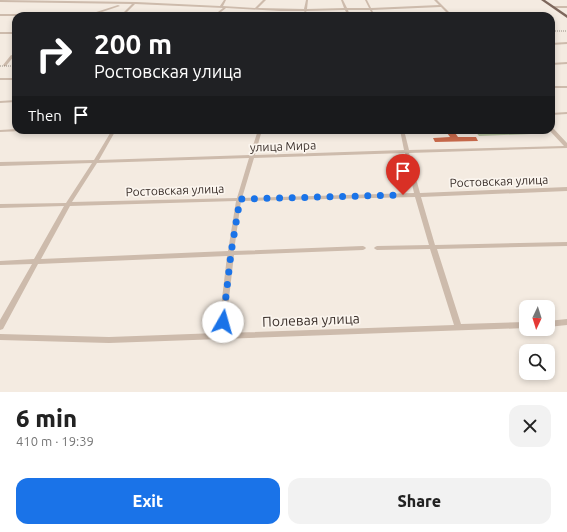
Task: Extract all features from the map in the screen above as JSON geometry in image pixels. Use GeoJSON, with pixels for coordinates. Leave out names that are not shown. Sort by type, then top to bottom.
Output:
{"type":"FeatureCollection","features":[{"type":"Feature","properties":{"kind":"main road"},"geometry":{"type":"LineString","coordinates":[[543,0],[567,17]]}},
{"type":"Feature","properties":{"kind":"street"},"geometry":{"type":"LineString","coordinates":[[0,4],[8,0]]}},
{"type":"Feature","properties":{"kind":"street"},"geometry":{"type":"LineString","coordinates":[[127,3],[130,0]]}},
{"type":"Feature","properties":{"kind":"street"},"geometry":{"type":"LineString","coordinates":[[221,7],[225,0]]}},
{"type":"Feature","properties":{"kind":"street"},"geometry":{"type":"LineString","coordinates":[[256,10],[264,0]]}},
{"type":"Feature","properties":{"kind":"street"},"geometry":{"type":"LineString","coordinates":[[304,11],[307,0]]}},
{"type":"Feature","properties":{"kind":"street"},"geometry":{"type":"LineString","coordinates":[[342,0],[345,10]]}},
{"type":"Feature","properties":{"kind":"street"},"geometry":{"type":"LineString","coordinates":[[366,0],[372,12]]}},
{"type":"Feature","properties":{"kind":"street"},"geometry":{"type":"LineString","coordinates":[[435,0],[448,12]]}},
{"type":"Feature","properties":{"kind":"street"},"geometry":{"type":"LineString","coordinates":[[0,1],[134,3],[226,7],[256,10],[304,11],[441,6]]}},
{"type":"Feature","properties":{"kind":"street"},"geometry":{"type":"LineString","coordinates":[[107,12],[123,3]]}},
{"type":"Feature","properties":{"kind":"street"},"geometry":{"type":"LineString","coordinates":[[125,12],[134,3]]}},
{"type":"Feature","properties":{"kind":"street"},"geometry":{"type":"LineString","coordinates":[[100,12],[119,6]]}},
{"type":"Feature","properties":{"kind":"street"},"geometry":{"type":"LineString","coordinates":[[219,12],[226,7]]}},
{"type":"Feature","properties":{"kind":"street"},"geometry":{"type":"LineString","coordinates":[[553,8],[567,7]]}},
{"type":"Feature","properties":{"kind":"street"},"geometry":{"type":"LineString","coordinates":[[0,15],[12,15]]}},
{"type":"Feature","properties":{"kind":"street"},"geometry":{"type":"LineString","coordinates":[[0,33],[12,33]]}},
{"type":"Feature","properties":{"kind":"street"},"geometry":{"type":"LineString","coordinates":[[555,44],[567,43]]}},
{"type":"Feature","properties":{"kind":"street"},"geometry":{"type":"LineString","coordinates":[[5,65],[12,56]]}},
{"type":"Feature","properties":{"kind":"street"},"geometry":{"type":"LineString","coordinates":[[555,64],[567,63]]}},
{"type":"Feature","properties":{"kind":"street"},"geometry":{"type":"LineString","coordinates":[[0,79],[12,79]]}},
{"type":"Feature","properties":{"kind":"street"},"geometry":{"type":"LineString","coordinates":[[555,87],[567,87]]}},
{"type":"Feature","properties":{"kind":"street"},"geometry":{"type":"LineString","coordinates":[[0,102],[12,101]]}},
{"type":"Feature","properties":{"kind":"street"},"geometry":{"type":"LineString","coordinates":[[555,114],[567,113]]}},
{"type":"Feature","properties":{"kind":"street"},"geometry":{"type":"LineString","coordinates":[[0,131],[12,130]]}},
{"type":"Feature","properties":{"kind":"street"},"geometry":{"type":"LineString","coordinates":[[0,328],[68,204],[112,134]]}},
{"type":"Feature","properties":{"kind":"street"},"geometry":{"type":"LineString","coordinates":[[221,336],[231,253],[240,199],[259,134]]}},
{"type":"Feature","properties":{"kind":"street"},"geometry":{"type":"LineString","coordinates":[[403,134],[406,152],[432,246],[459,328]]}},
{"type":"Feature","properties":{"kind":"street"},"geometry":{"type":"LineString","coordinates":[[555,134],[567,147]]}},
{"type":"Feature","properties":{"kind":"street","name":"улица Мира"},"geometry":{"type":"LineString","coordinates":[[0,164],[567,147]]}},
{"type":"Feature","properties":{"kind":"street","name":"Ростовская улица"},"geometry":{"type":"LineString","coordinates":[[0,206],[418,195],[567,189]]}},
{"type":"Feature","properties":{"kind":"street"},"geometry":{"type":"LineString","coordinates":[[377,248],[567,244]]}},
{"type":"Feature","properties":{"kind":"street"},"geometry":{"type":"LineString","coordinates":[[0,263],[363,248]]}},
{"type":"Feature","properties":{"kind":"street"},"geometry":{"type":"LineString","coordinates":[[555,323],[567,322]]}},
{"type":"Feature","properties":{"kind":"street","name":"Полевая улица"},"geometry":{"type":"LineString","coordinates":[[0,337],[109,340],[519,325]]}},
{"type":"Feature","properties":{"kind":"green space"},"geometry":{"type":"Polygon","coordinates":[[[477,134],[531,134],[479,136],[477,134]]]}},
{"type":"Feature","properties":{"kind":"building"},"geometry":{"type":"Polygon","coordinates":[[[448,134],[456,134],[458,137],[476,137],[478,141],[435,142],[433,138],[450,137],[448,134]]]}},
{"type":"Feature","properties":{"kind":"railway"},"geometry":{"type":"LineString","coordinates":[[555,31],[567,31]]}},
{"type":"Feature","properties":{"kind":"railway"},"geometry":{"type":"LineString","coordinates":[[0,66],[12,66]]}},
{"type":"Feature","properties":{"kind":"route"},"geometry":{"type":"LineString","coordinates":[[223,322],[231,253],[240,199],[403,195]]}}]}
